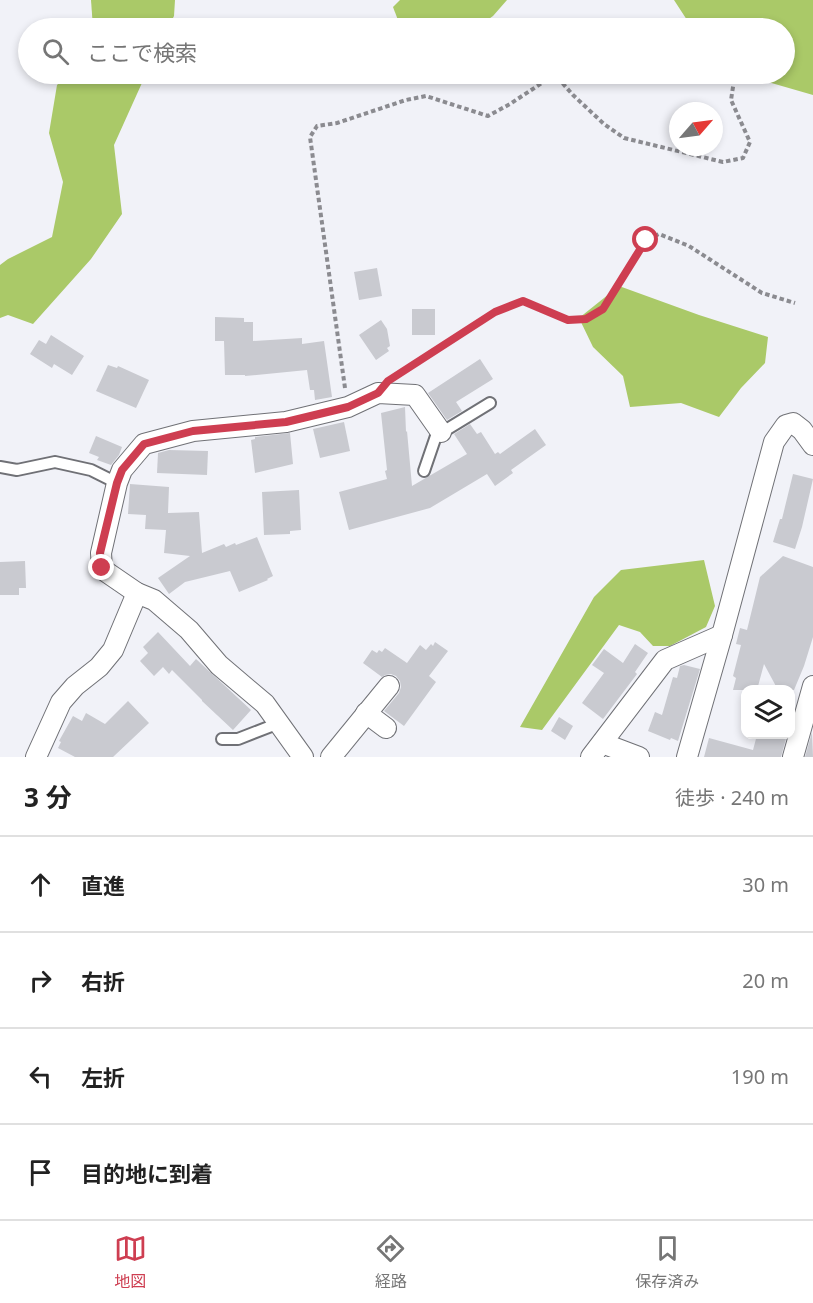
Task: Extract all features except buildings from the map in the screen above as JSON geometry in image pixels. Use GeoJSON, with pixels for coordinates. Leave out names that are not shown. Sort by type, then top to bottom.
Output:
{"type":"FeatureCollection","features":[{"type":"Feature","properties":{"kind":"street"},"geometry":{"type":"LineString","coordinates":[[303,757],[265,704],[219,665],[189,630],[154,600],[137,593],[102,568],[100,553],[122,470],[144,444],[193,431],[286,422],[348,407],[378,393],[415,395],[441,432]]}},
{"type":"Feature","properties":{"kind":"street"},"geometry":{"type":"LineString","coordinates":[[687,757],[774,442],[786,424],[793,423],[802,430],[813,445]]}},
{"type":"Feature","properties":{"kind":"street"},"geometry":{"type":"LineString","coordinates":[[36,757],[61,702],[75,686],[99,667],[113,650],[137,593]]}},
{"type":"Feature","properties":{"kind":"street"},"geometry":{"type":"LineString","coordinates":[[639,757],[597,750],[666,660],[722,635]]}},
{"type":"Feature","properties":{"kind":"street"},"geometry":{"type":"LineString","coordinates":[[331,757],[389,686]]}},
{"type":"Feature","properties":{"kind":"street"},"geometry":{"type":"LineString","coordinates":[[793,757],[813,686]]}},
{"type":"Feature","properties":{"kind":"street"},"geometry":{"type":"LineString","coordinates":[[366,713],[386,728]]}},
{"type":"Feature","properties":{"kind":"lane"},"geometry":{"type":"LineString","coordinates":[[424,471],[436,435],[489,403]]}},
{"type":"Feature","properties":{"kind":"lane"},"geometry":{"type":"LineString","coordinates":[[0,467],[17,470],[54,462],[91,470],[117,483]]}},
{"type":"Feature","properties":{"kind":"lane"},"geometry":{"type":"LineString","coordinates":[[222,740],[238,738],[279,723]]}},
{"type":"Feature","properties":{"kind":"path"},"geometry":{"type":"LineString","coordinates":[[348,407],[310,137],[317,126],[337,123],[406,100],[426,96],[488,116],[540,84]]}},
{"type":"Feature","properties":{"kind":"path"},"geometry":{"type":"LineString","coordinates":[[563,84],[604,124],[624,138],[723,162],[743,158],[750,142],[731,100],[733,84]]}},
{"type":"Feature","properties":{"kind":"path"},"geometry":{"type":"LineString","coordinates":[[378,393],[388,381],[495,312],[523,301],[568,320],[586,319],[603,309],[646,240],[659,234],[689,246],[762,293],[795,303]]}},
{"type":"Feature","properties":{"kind":"green space"},"geometry":{"type":"Polygon","coordinates":[[[91,0],[175,0],[173,18],[92,18],[91,0]]]}},
{"type":"Feature","properties":{"kind":"green space"},"geometry":{"type":"Polygon","coordinates":[[[400,0],[507,0],[490,18],[397,18],[393,7],[400,0]]]}},
{"type":"Feature","properties":{"kind":"green space"},"geometry":{"type":"Polygon","coordinates":[[[674,0],[813,0],[813,95],[775,84],[795,84],[795,18],[686,18],[674,0]]]}},
{"type":"Feature","properties":{"kind":"green space"},"geometry":{"type":"Polygon","coordinates":[[[141,84],[114,145],[122,214],[91,259],[33,324],[8,315],[0,318],[0,265],[52,237],[63,182],[49,133],[57,85],[141,84]]]}},
{"type":"Feature","properties":{"kind":"green space"},"geometry":{"type":"Polygon","coordinates":[[[619,286],[768,337],[765,363],[741,388],[719,417],[681,403],[630,407],[623,376],[593,347],[579,318],[619,286]]]}},
{"type":"Feature","properties":{"kind":"green space"},"geometry":{"type":"Polygon","coordinates":[[[704,560],[715,606],[706,627],[670,646],[653,646],[640,632],[619,625],[542,730],[520,727],[594,597],[621,570],[704,560]]]}},
{"type":"Feature","properties":{"kind":"route"},"geometry":{"type":"LineString","coordinates":[[102,568],[100,553],[117,483],[122,470],[144,444],[193,431],[286,422],[348,407],[378,393],[388,381],[495,312],[523,301],[568,320],[586,319],[603,309],[646,240]]}}]}
